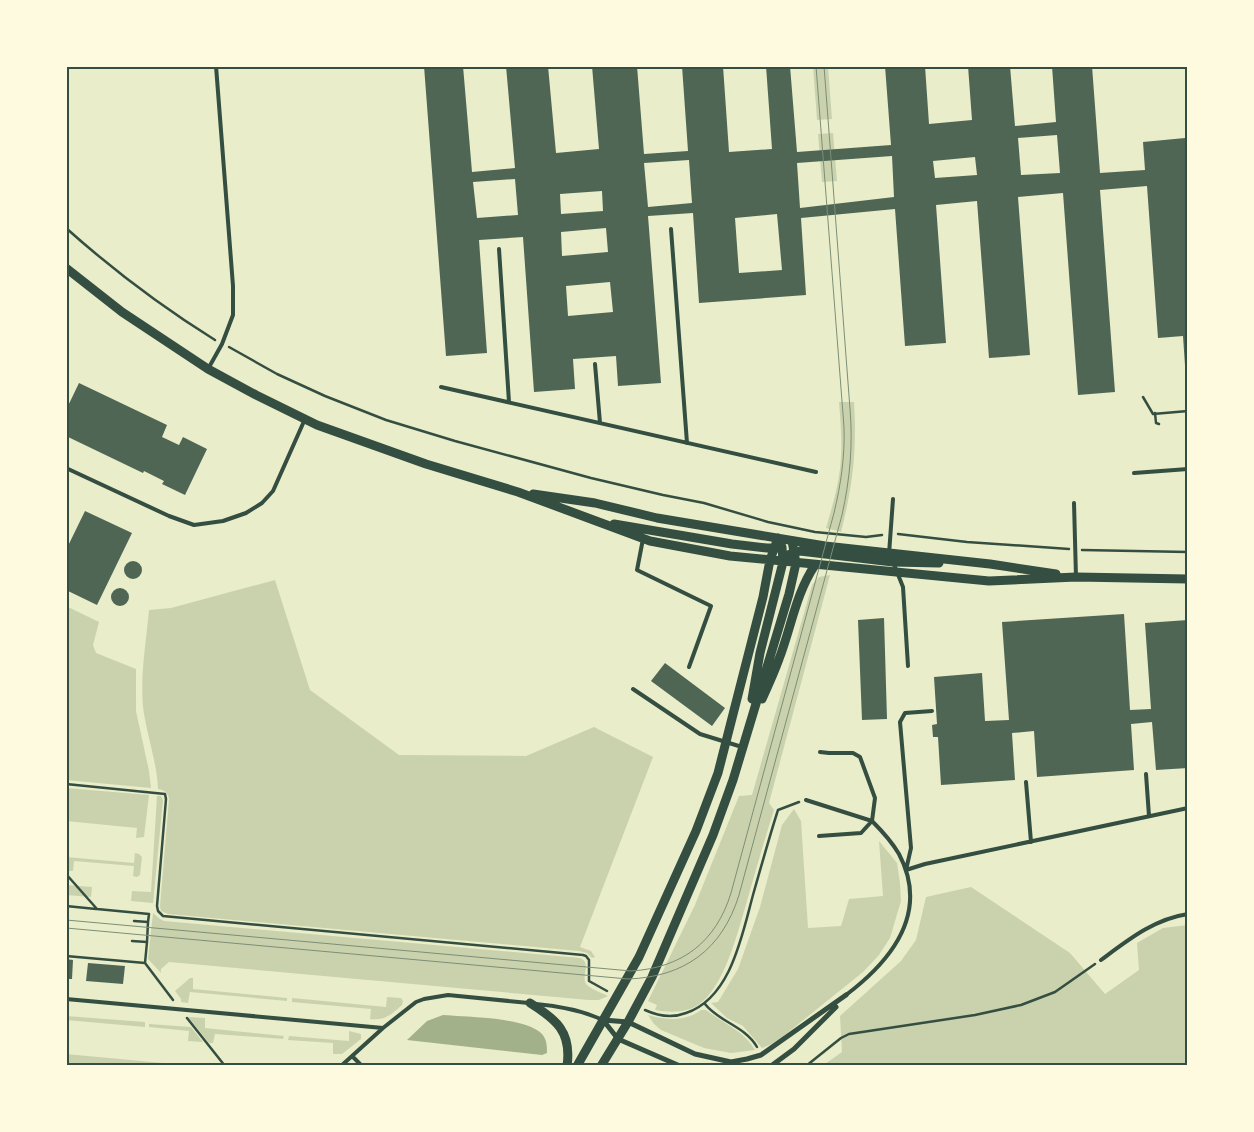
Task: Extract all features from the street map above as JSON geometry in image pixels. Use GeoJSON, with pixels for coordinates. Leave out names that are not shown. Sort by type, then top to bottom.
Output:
{"type":"FeatureCollection","features":[{"type":"Feature","properties":{"kind":"street"},"geometry":{"type":"LineString","coordinates":[[66,268],[122,312],[208,369],[318,425],[426,464],[518,492],[643,539],[730,556],[770,560]]}},
{"type":"Feature","properties":{"kind":"street"},"geometry":{"type":"LineString","coordinates":[[518,492],[595,503],[794,553],[800,551],[891,558],[966,561],[1076,577]]}},
{"type":"Feature","properties":{"kind":"street"},"geometry":{"type":"LineString","coordinates":[[589,520],[780,550],[796,563],[816,565],[989,581],[1076,577],[1188,579]]}},
{"type":"Feature","properties":{"kind":"street"},"geometry":{"type":"LineString","coordinates":[[601,1066],[637,1006],[656,968],[713,835],[733,780],[789,594],[796,563],[792,541]]}},
{"type":"Feature","properties":{"kind":"street"},"geometry":{"type":"LineString","coordinates":[[577,1066],[639,958],[696,831],[718,773],[763,597],[770,560],[792,541],[891,558]]}},
{"type":"Feature","properties":{"kind":"street"},"geometry":{"type":"LineString","coordinates":[[743,744],[780,550]]}},
{"type":"Feature","properties":{"kind":"street"},"geometry":{"type":"LineString","coordinates":[[743,744],[779,660],[808,576],[816,565]]}},
{"type":"Feature","properties":{"kind":"street"},"geometry":{"type":"LineString","coordinates":[[604,1020],[628,1022],[695,1054],[732,1064],[761,1055],[846,996]]}},
{"type":"Feature","properties":{"kind":"street"},"geometry":{"type":"LineString","coordinates":[[771,1066],[794,1049],[846,996]]}},
{"type":"Feature","properties":{"kind":"street"},"geometry":{"type":"LineString","coordinates":[[530,1003],[550,1015],[558,1023],[567,1045],[567,1066]]}},
{"type":"Feature","properties":{"kind":"street"},"geometry":{"type":"LineString","coordinates":[[604,1020],[618,1039],[680,1066]]}},
{"type":"Feature","properties":{"kind":"lane"},"geometry":{"type":"LineString","coordinates":[[208,369],[222,344],[234,315],[234,286],[216,66]]}},
{"type":"Feature","properties":{"kind":"lane"},"geometry":{"type":"LineString","coordinates":[[671,228],[688,443]]}},
{"type":"Feature","properties":{"kind":"lane"},"geometry":{"type":"LineString","coordinates":[[499,249],[509,402]]}},
{"type":"Feature","properties":{"kind":"lane"},"geometry":{"type":"LineString","coordinates":[[595,364],[600,423]]}},
{"type":"Feature","properties":{"kind":"lane"},"geometry":{"type":"LineString","coordinates":[[440,387],[816,472]]}},
{"type":"Feature","properties":{"kind":"lane"},"geometry":{"type":"LineString","coordinates":[[66,468],[169,516],[194,525],[223,521],[246,514],[262,503],[273,491],[305,419]]}},
{"type":"Feature","properties":{"kind":"lane"},"geometry":{"type":"LineString","coordinates":[[1134,473],[1188,469]]}},
{"type":"Feature","properties":{"kind":"lane"},"geometry":{"type":"LineString","coordinates":[[893,499],[890,535],[891,558],[902,587],[908,666]]}},
{"type":"Feature","properties":{"kind":"lane"},"geometry":{"type":"LineString","coordinates":[[1074,504],[1076,577]]}},
{"type":"Feature","properties":{"kind":"lane"},"geometry":{"type":"LineString","coordinates":[[643,539],[637,570],[711,606],[689,667]]}},
{"type":"Feature","properties":{"kind":"lane"},"geometry":{"type":"LineString","coordinates":[[633,689],[700,734],[743,744]]}},
{"type":"Feature","properties":{"kind":"lane"},"geometry":{"type":"LineString","coordinates":[[906,870],[911,848],[900,722],[904,713],[932,711]]}},
{"type":"Feature","properties":{"kind":"lane"},"geometry":{"type":"LineString","coordinates":[[819,836],[861,833],[872,821],[875,798],[860,758],[854,753],[829,754],[820,752]]}},
{"type":"Feature","properties":{"kind":"lane"},"geometry":{"type":"LineString","coordinates":[[1146,774],[1149,816]]}},
{"type":"Feature","properties":{"kind":"lane"},"geometry":{"type":"LineString","coordinates":[[1026,782],[1031,842]]}},
{"type":"Feature","properties":{"kind":"lane"},"geometry":{"type":"LineString","coordinates":[[806,800],[872,821],[898,853],[906,870],[910,892],[907,921],[894,950],[868,978],[846,996]]}},
{"type":"Feature","properties":{"kind":"lane"},"geometry":{"type":"LineString","coordinates":[[906,870],[925,864],[1188,808]]}},
{"type":"Feature","properties":{"kind":"lane"},"geometry":{"type":"LineString","coordinates":[[1101,960],[1147,927],[1164,920],[1188,914]]}},
{"type":"Feature","properties":{"kind":"lane"},"geometry":{"type":"LineString","coordinates":[[341,1066],[383,1028],[416,1002],[440,995],[564,1006],[604,1020]]}},
{"type":"Feature","properties":{"kind":"lane"},"geometry":{"type":"LineString","coordinates":[[66,999],[383,1028]]}},
{"type":"Feature","properties":{"kind":"lane"},"geometry":{"type":"LineString","coordinates":[[352,1056],[365,1066]]}},
{"type":"Feature","properties":{"kind":"path"},"geometry":{"type":"LineString","coordinates":[[66,228],[140,290],[222,344],[277,374],[325,396],[386,420],[455,441],[663,496],[704,503],[768,522],[815,532],[866,537],[899,534],[967,542],[1076,550],[1188,552]]}},
{"type":"Feature","properties":{"kind":"path"},"geometry":{"type":"LineString","coordinates":[[1143,397],[1153,414],[1188,411]]}},
{"type":"Feature","properties":{"kind":"path"},"geometry":{"type":"LineString","coordinates":[[1155,413],[1156,423],[1159,424]]}},
{"type":"Feature","properties":{"kind":"path"},"geometry":{"type":"LineString","coordinates":[[66,784],[164,794],[166,799],[157,906],[160,914],[163,916],[583,955],[589,960],[588,979],[591,984],[617,996]]}},
{"type":"Feature","properties":{"kind":"path"},"geometry":{"type":"LineString","coordinates":[[637,1006],[664,1016],[677,1016],[696,1010],[705,1004],[719,988],[736,956],[778,810],[806,800]]}},
{"type":"Feature","properties":{"kind":"path"},"geometry":{"type":"LineString","coordinates":[[66,874],[97,909]]}},
{"type":"Feature","properties":{"kind":"path"},"geometry":{"type":"LineString","coordinates":[[66,906],[149,914],[147,942]]}},
{"type":"Feature","properties":{"kind":"path"},"geometry":{"type":"LineString","coordinates":[[134,920],[148,922]]}},
{"type":"Feature","properties":{"kind":"path"},"geometry":{"type":"LineString","coordinates":[[66,956],[145,963]]}},
{"type":"Feature","properties":{"kind":"path"},"geometry":{"type":"LineString","coordinates":[[806,1066],[841,1038],[849,1034],[975,1015],[1021,1005],[1055,992],[1101,960]]}},
{"type":"Feature","properties":{"kind":"path"},"geometry":{"type":"LineString","coordinates":[[705,1004],[720,1017],[746,1033],[753,1040],[761,1055]]}},
{"type":"Feature","properties":{"kind":"shaded area"},"geometry":{"type":"Polygon","coordinates":[[[813,66],[828,66],[832,119],[817,120],[813,66]]]}},
{"type":"Feature","properties":{"kind":"shaded area"},"geometry":{"type":"Polygon","coordinates":[[[833,133],[837,181],[822,182],[818,134],[833,133]]]}},
{"type":"Feature","properties":{"kind":"shaded area"},"geometry":{"type":"Polygon","coordinates":[[[839,402],[854,402],[855,420],[853,468],[849,498],[841,532],[826,528],[838,483],[840,467],[839,402]]]}},
{"type":"Feature","properties":{"kind":"shaded area"},"geometry":{"type":"Polygon","coordinates":[[[830,575],[769,803],[774,810],[732,951],[711,993],[697,1006],[680,1011],[667,1012],[655,1010],[657,1005],[648,1001],[695,905],[739,796],[752,795],[812,585],[819,577],[830,575]]]}},
{"type":"Feature","properties":{"kind":"shaded area"},"geometry":{"type":"Polygon","coordinates":[[[275,580],[310,690],[399,755],[526,756],[594,727],[653,757],[580,947],[591,951],[595,957],[592,958],[587,953],[579,951],[168,914],[161,911],[169,799],[165,792],[158,789],[156,770],[144,714],[142,688],[149,610],[171,608],[275,580]]]}},
{"type":"Feature","properties":{"kind":"shaded area"},"geometry":{"type":"Polygon","coordinates":[[[66,606],[99,622],[93,645],[96,653],[136,669],[136,711],[151,788],[66,780],[66,606]]]}},
{"type":"Feature","properties":{"kind":"shaded area"},"geometry":{"type":"Polygon","coordinates":[[[66,788],[149,795],[144,837],[136,838],[137,828],[66,821],[66,788]]]}},
{"type":"Feature","properties":{"kind":"shaded area"},"geometry":{"type":"Polygon","coordinates":[[[157,796],[161,796],[163,800],[153,903],[131,901],[132,891],[151,892],[157,796]]]}},
{"type":"Feature","properties":{"kind":"shaded area"},"geometry":{"type":"Polygon","coordinates":[[[794,809],[801,821],[808,928],[841,926],[849,899],[883,896],[879,841],[897,863],[901,901],[890,938],[879,955],[863,972],[781,1038],[762,1048],[743,1026],[727,1018],[711,1003],[718,1002],[738,969],[760,907],[782,825],[794,809]]]}},
{"type":"Feature","properties":{"kind":"shaded area"},"geometry":{"type":"Polygon","coordinates":[[[135,853],[142,857],[140,875],[137,877],[133,876],[134,866],[74,861],[73,871],[66,871],[66,857],[134,863],[135,853]]]}},
{"type":"Feature","properties":{"kind":"shaded area"},"geometry":{"type":"Polygon","coordinates":[[[66,885],[92,887],[91,897],[66,895],[66,885]]]}},
{"type":"Feature","properties":{"kind":"shaded area"},"geometry":{"type":"Polygon","coordinates":[[[971,887],[1070,953],[1105,994],[1139,970],[1137,943],[1163,928],[1188,925],[1188,1066],[822,1066],[842,1052],[840,1016],[901,961],[916,940],[926,897],[971,887]]]}},
{"type":"Feature","properties":{"kind":"shaded area"},"geometry":{"type":"Polygon","coordinates":[[[153,913],[164,921],[580,958],[586,966],[586,984],[608,996],[599,1000],[589,1000],[169,962],[161,969],[161,973],[148,959],[153,913]]]}},
{"type":"Feature","properties":{"kind":"shaded area"},"geometry":{"type":"Polygon","coordinates":[[[190,978],[193,978],[193,989],[287,998],[287,1001],[190,992],[188,1003],[181,1002],[175,991],[190,978]]]}},
{"type":"Feature","properties":{"kind":"shaded area"},"geometry":{"type":"Polygon","coordinates":[[[387,997],[401,998],[403,1001],[402,1005],[388,1016],[380,1019],[370,1019],[371,1009],[292,1002],[292,998],[386,1007],[387,997]]]}},
{"type":"Feature","properties":{"kind":"shaded area"},"geometry":{"type":"Polygon","coordinates":[[[701,1010],[706,1010],[739,1032],[755,1050],[731,1053],[704,1048],[661,1030],[648,1015],[675,1019],[688,1017],[701,1010]]]}},
{"type":"Feature","properties":{"kind":"shaded area"},"geometry":{"type":"Polygon","coordinates":[[[443,1015],[510,1021],[534,1028],[542,1034],[546,1041],[547,1053],[542,1055],[407,1040],[427,1021],[443,1015]]]}},
{"type":"Feature","properties":{"kind":"shaded area"},"geometry":{"type":"Polygon","coordinates":[[[66,1016],[145,1022],[145,1027],[66,1020],[66,1016]]]}},
{"type":"Feature","properties":{"kind":"shaded area"},"geometry":{"type":"Polygon","coordinates":[[[188,1017],[205,1018],[205,1028],[284,1036],[283,1039],[215,1034],[213,1043],[209,1043],[188,1017]]]}},
{"type":"Feature","properties":{"kind":"shaded area"},"geometry":{"type":"Polygon","coordinates":[[[149,1024],[191,1027],[203,1042],[188,1041],[189,1031],[149,1027],[149,1024]]]}},
{"type":"Feature","properties":{"kind":"shaded area"},"geometry":{"type":"Polygon","coordinates":[[[349,1031],[361,1034],[361,1039],[342,1054],[333,1054],[333,1043],[288,1040],[289,1036],[349,1041],[349,1031]]]}},
{"type":"Feature","properties":{"kind":"shaded area"},"geometry":{"type":"Polygon","coordinates":[[[66,1054],[195,1066],[67,1066],[66,1054]]]}},
{"type":"Feature","properties":{"kind":"building"},"geometry":{"type":"Polygon","coordinates":[[[424,66],[463,66],[472,172],[515,168],[506,66],[548,66],[556,153],[599,149],[592,66],[637,66],[644,154],[688,151],[682,66],[723,66],[729,152],[772,149],[766,66],[790,66],[797,152],[891,145],[885,66],[925,66],[929,124],[972,120],[968,66],[1010,66],[1015,126],[1056,122],[1052,66],[1092,66],[1100,173],[1145,170],[1143,142],[1185,138],[1188,167],[1188,380],[1186,380],[1183,336],[1158,338],[1147,186],[1100,190],[1115,392],[1078,395],[1063,193],[1018,197],[1030,355],[989,358],[977,201],[936,205],[946,343],[905,346],[895,209],[801,218],[806,295],[699,303],[693,213],[648,216],[661,383],[618,386],[616,356],[573,359],[575,389],[534,392],[523,237],[479,240],[487,353],[446,356],[424,66]],[[1057,135],[1018,138],[1021,175],[1060,173],[1057,135]],[[892,156],[797,163],[800,208],[894,197],[892,156]],[[975,157],[933,161],[935,178],[977,175],[975,157]],[[689,160],[644,163],[648,207],[692,203],[689,160]],[[515,179],[473,182],[477,218],[518,215],[515,179]],[[602,191],[560,194],[561,214],[603,211],[602,191]],[[777,214],[735,218],[739,273],[782,270],[777,214]],[[606,228],[561,232],[562,256],[608,252],[606,228]],[[610,282],[566,286],[568,316],[613,312],[610,282]]]}},
{"type":"Feature","properties":{"kind":"building"},"geometry":{"type":"Polygon","coordinates":[[[79,383],[167,425],[162,437],[179,445],[183,437],[207,449],[185,495],[162,484],[164,481],[144,471],[143,473],[66,436],[66,410],[79,383]]]}},
{"type":"Feature","properties":{"kind":"building"},"geometry":{"type":"Polygon","coordinates":[[[85,511],[132,533],[97,605],[66,590],[66,550],[85,511]]]}},
{"type":"Feature","properties":{"kind":"building"},"geometry":{"type":"Polygon","coordinates":[[[129,561],[137,561],[142,566],[140,577],[129,579],[124,574],[124,566],[129,561]]]}},
{"type":"Feature","properties":{"kind":"building"},"geometry":{"type":"Polygon","coordinates":[[[116,588],[124,588],[129,593],[127,604],[116,606],[111,601],[111,593],[116,588]]]}},
{"type":"Feature","properties":{"kind":"building"},"geometry":{"type":"Polygon","coordinates":[[[1124,614],[1130,710],[1151,709],[1145,623],[1188,620],[1188,768],[1156,770],[1152,722],[1131,724],[1134,770],[1037,777],[1034,731],[1012,733],[1015,780],[941,785],[938,737],[933,737],[932,725],[937,724],[934,677],[982,673],[985,721],[1009,720],[1002,622],[1124,614]]]}},
{"type":"Feature","properties":{"kind":"building"},"geometry":{"type":"Polygon","coordinates":[[[884,618],[887,719],[862,720],[858,620],[884,618]]]}},
{"type":"Feature","properties":{"kind":"building"},"geometry":{"type":"Polygon","coordinates":[[[665,663],[725,708],[712,726],[651,681],[665,663]]]}},
{"type":"Feature","properties":{"kind":"building"},"geometry":{"type":"Polygon","coordinates":[[[66,959],[73,960],[72,979],[66,979],[66,959]]]}},
{"type":"Feature","properties":{"kind":"building"},"geometry":{"type":"Polygon","coordinates":[[[88,963],[125,966],[123,984],[86,981],[88,963]]]}},
{"type":"Feature","properties":{"kind":"tram line"},"geometry":{"type":"LineString","coordinates":[[66,920],[631,971],[649,969],[681,958],[706,938],[716,925],[731,893],[834,513],[842,470],[844,427],[816,66]]}},
{"type":"Feature","properties":{"kind":"tram line"},"geometry":{"type":"LineString","coordinates":[[66,928],[628,979],[667,973],[698,957],[711,945],[732,914],[739,895],[842,515],[849,475],[851,422],[824,66]]}}]}
